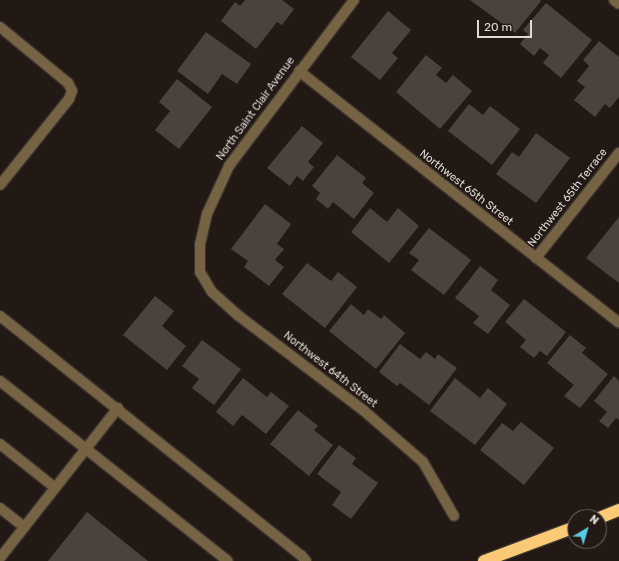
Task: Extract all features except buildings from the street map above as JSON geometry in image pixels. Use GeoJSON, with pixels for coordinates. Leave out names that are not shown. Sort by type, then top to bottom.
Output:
{"type":"FeatureCollection","features":[{"type":"Feature","properties":{"kind":"highway"},"geometry":{"type":"LineString","coordinates":[[607,515],[619,510]]}},
{"type":"Feature","properties":{"kind":"highway"},"geometry":{"type":"LineString","coordinates":[[484,561],[567,530]]}},
{"type":"Feature","properties":{"kind":"street","name":"North Saint Clair Avenue"},"geometry":{"type":"LineString","coordinates":[[200,245],[207,214],[229,166],[299,71],[354,0]]}},
{"type":"Feature","properties":{"kind":"street"},"geometry":{"type":"LineString","coordinates":[[614,0],[619,4]]}},
{"type":"Feature","properties":{"kind":"street"},"geometry":{"type":"LineString","coordinates":[[0,27],[68,83],[72,91],[69,99],[0,184]]}},
{"type":"Feature","properties":{"kind":"street","name":"Northwest 65th Street"},"geometry":{"type":"LineString","coordinates":[[299,71],[619,323]]}},
{"type":"Feature","properties":{"kind":"street","name":"Northwest 65th Terrace"},"geometry":{"type":"LineString","coordinates":[[536,258],[619,152]]}},
{"type":"Feature","properties":{"kind":"street","name":"Northwest 64th Street"},"geometry":{"type":"LineString","coordinates":[[200,245],[200,272],[212,292],[363,410],[423,462],[454,516]]}},
{"type":"Feature","properties":{"kind":"street"},"geometry":{"type":"LineString","coordinates":[[0,316],[118,408],[301,555],[306,561]]}},
{"type":"Feature","properties":{"kind":"street"},"geometry":{"type":"LineString","coordinates":[[0,381],[228,561]]}},
{"type":"Feature","properties":{"kind":"street"},"geometry":{"type":"LineString","coordinates":[[0,558],[54,487],[118,408]]}},
{"type":"Feature","properties":{"kind":"street"},"geometry":{"type":"LineString","coordinates":[[0,444],[54,487]]}},
{"type":"Feature","properties":{"kind":"street"},"geometry":{"type":"LineString","coordinates":[[0,508],[24,527]]}}]}
